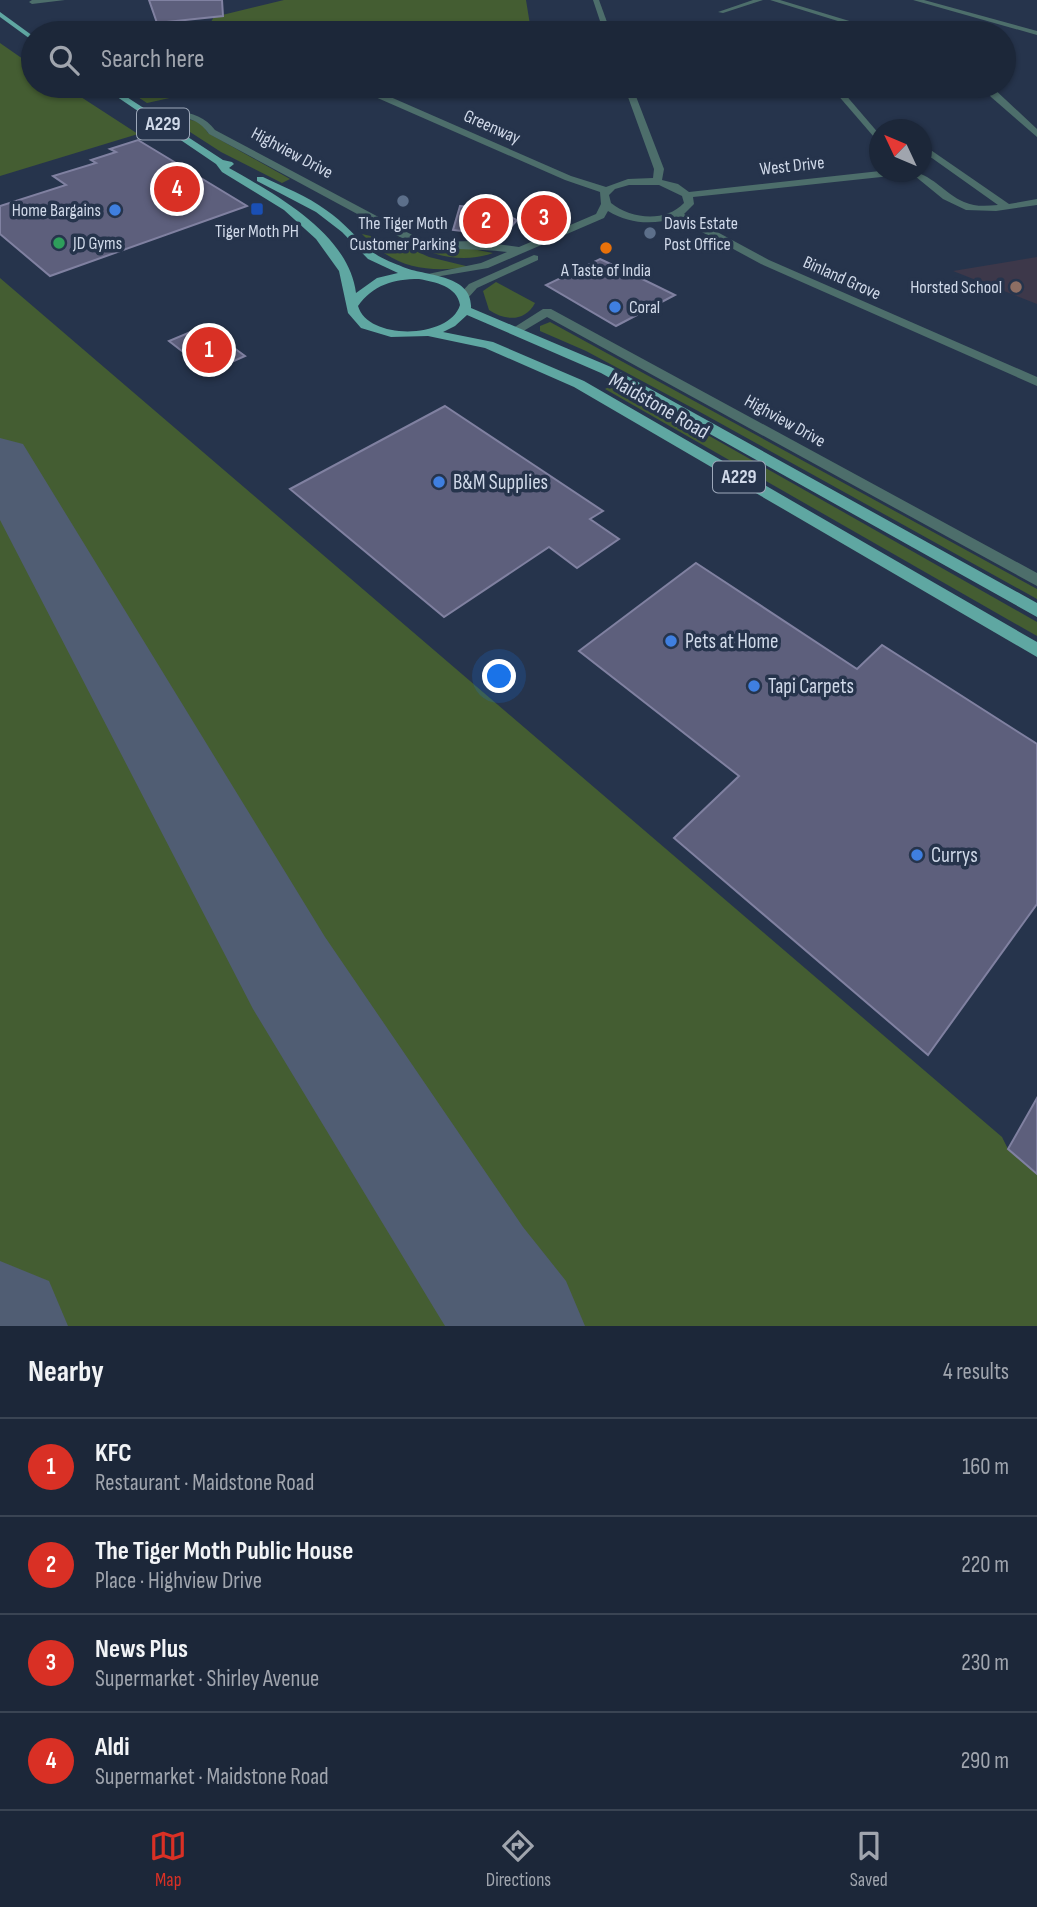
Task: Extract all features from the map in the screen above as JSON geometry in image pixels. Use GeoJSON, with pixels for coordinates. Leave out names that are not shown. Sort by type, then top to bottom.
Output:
{"type":"FeatureCollection","features":[{"type":"Feature","properties":{"kind":"main road"},"geometry":{"type":"LineString","coordinates":[[0,14],[21,30]]}},
{"type":"Feature","properties":{"kind":"main road","name":"A229"},"geometry":{"type":"LineString","coordinates":[[123,98],[220,162],[236,166],[314,207],[340,225],[372,257],[413,275],[449,283],[464,302],[455,320],[428,332],[399,334],[374,329],[356,317],[344,270],[319,236],[285,207],[225,170],[220,162]]}},
{"type":"Feature","properties":{"kind":"main road","name":"A229"},"geometry":{"type":"LineString","coordinates":[[353,304],[362,291],[376,282],[413,275]]}},
{"type":"Feature","properties":{"kind":"main road","name":"Maidstone Road"},"geometry":{"type":"LineString","coordinates":[[464,302],[516,330],[606,370],[1037,611]]}},
{"type":"Feature","properties":{"kind":"main road","name":"Maidstone Road"},"geometry":{"type":"LineString","coordinates":[[428,332],[489,345],[579,384],[1037,650]]}},
{"type":"Feature","properties":{"kind":"street"},"geometry":{"type":"LineString","coordinates":[[32,2],[62,0]]}},
{"type":"Feature","properties":{"kind":"street"},"geometry":{"type":"LineString","coordinates":[[596,0],[604,21]]}},
{"type":"Feature","properties":{"kind":"street"},"geometry":{"type":"LineString","coordinates":[[721,12],[760,0]]}},
{"type":"Feature","properties":{"kind":"street"},"geometry":{"type":"LineString","coordinates":[[773,0],[845,21]]}},
{"type":"Feature","properties":{"kind":"street"},"geometry":{"type":"LineString","coordinates":[[916,0],[993,21]]}},
{"type":"Feature","properties":{"kind":"street"},"geometry":{"type":"LineString","coordinates":[[1016,27],[1037,33]]}},
{"type":"Feature","properties":{"kind":"street","name":"Greenway"},"geometry":{"type":"LineString","coordinates":[[385,98],[568,178],[607,191]]}},
{"type":"Feature","properties":{"kind":"street"},"geometry":{"type":"LineString","coordinates":[[632,98],[659,169],[657,182]]}},
{"type":"Feature","properties":{"kind":"street"},"geometry":{"type":"LineString","coordinates":[[844,98],[869,128]]}},
{"type":"Feature","properties":{"kind":"street"},"geometry":{"type":"LineString","coordinates":[[996,98],[1037,134]]}},
{"type":"Feature","properties":{"kind":"street","name":"Highview Drive"},"geometry":{"type":"LineString","coordinates":[[155,119],[180,115],[200,118],[212,132],[415,241],[523,251]]}},
{"type":"Feature","properties":{"kind":"street"},"geometry":{"type":"LineString","coordinates":[[932,154],[1007,207]]}},
{"type":"Feature","properties":{"kind":"street","name":"West Drive"},"geometry":{"type":"LineString","coordinates":[[687,195],[869,175]]}},
{"type":"Feature","properties":{"kind":"street"},"geometry":{"type":"LineString","coordinates":[[628,182],[657,182],[672,186],[687,195],[689,204],[676,215],[652,219],[626,215],[606,204],[604,198],[607,191],[628,182]]}},
{"type":"Feature","properties":{"kind":"street"},"geometry":{"type":"LineString","coordinates":[[927,182],[954,202],[969,209],[982,211],[1037,202]]}},
{"type":"Feature","properties":{"kind":"street"},"geometry":{"type":"LineString","coordinates":[[427,277],[476,269],[523,251],[600,216],[606,204]]}},
{"type":"Feature","properties":{"kind":"street"},"geometry":{"type":"LineString","coordinates":[[464,302],[468,289],[479,283],[626,215]]}},
{"type":"Feature","properties":{"kind":"street","name":"Binland Grove"},"geometry":{"type":"LineString","coordinates":[[676,215],[783,271],[1037,382]]}},
{"type":"Feature","properties":{"kind":"street","name":"Highview Drive"},"geometry":{"type":"LineString","coordinates":[[493,247],[508,257]]}},
{"type":"Feature","properties":{"kind":"street","name":"Highview Drive"},"geometry":{"type":"LineString","coordinates":[[516,330],[547,312],[1037,580]]}},
{"type":"Feature","properties":{"kind":"shaded area","name":"Horsted School"},"geometry":{"type":"Polygon","coordinates":[[[1037,257],[1037,304],[953,271],[1037,257]]]}},
{"type":"Feature","properties":{"kind":"green space"},"geometry":{"type":"Polygon","coordinates":[[[284,0],[526,0],[529,21],[211,21],[214,17],[284,0]]]}},
{"type":"Feature","properties":{"kind":"green space"},"geometry":{"type":"Polygon","coordinates":[[[0,43],[21,58],[21,98],[82,98],[138,134],[0,176],[0,43]]]}},
{"type":"Feature","properties":{"kind":"green space"},"geometry":{"type":"Polygon","coordinates":[[[139,98],[170,98],[147,103],[139,98]]]}},
{"type":"Feature","properties":{"kind":"green space"},"geometry":{"type":"Polygon","coordinates":[[[175,117],[201,122],[208,133],[290,179],[282,183],[221,152],[171,120],[175,117]]]}},
{"type":"Feature","properties":{"kind":"green space"},"geometry":{"type":"Polygon","coordinates":[[[362,234],[396,242],[429,257],[470,267],[439,269],[411,266],[386,254],[362,234]]]}},
{"type":"Feature","properties":{"kind":"green space"},"geometry":{"type":"Polygon","coordinates":[[[397,237],[425,248],[462,247],[493,253],[468,258],[444,256],[397,237]]]}},
{"type":"Feature","properties":{"kind":"green space"},"geometry":{"type":"Polygon","coordinates":[[[0,278],[1002,1137],[1008,1149],[1037,1174],[1037,1326],[0,1326],[0,278]]]}},
{"type":"Feature","properties":{"kind":"green space"},"geometry":{"type":"Polygon","coordinates":[[[496,282],[535,303],[526,314],[514,318],[495,314],[489,310],[483,291],[496,282]]]}},
{"type":"Feature","properties":{"kind":"green space"},"geometry":{"type":"Polygon","coordinates":[[[550,322],[1037,589],[1037,599],[700,412],[586,351],[540,331],[540,326],[550,322]]]}},
{"type":"Feature","properties":{"kind":"green space"},"geometry":{"type":"Polygon","coordinates":[[[616,383],[1037,622],[1037,636],[605,389],[616,383]]]}},
{"type":"Feature","properties":{"kind":"building"},"geometry":{"type":"Polygon","coordinates":[[[149,0],[222,0],[223,16],[156,21],[149,0]]]}},
{"type":"Feature","properties":{"kind":"building"},"geometry":{"type":"Polygon","coordinates":[[[138,140],[247,206],[50,276],[0,234],[0,206],[66,185],[53,176],[96,163],[91,160],[116,152],[110,149],[138,140]]]}},
{"type":"Feature","properties":{"kind":"building"},"geometry":{"type":"Polygon","coordinates":[[[460,206],[493,209],[517,220],[503,236],[453,230],[460,206]]]}},
{"type":"Feature","properties":{"kind":"building"},"geometry":{"type":"Polygon","coordinates":[[[600,259],[675,295],[616,326],[546,285],[600,259]]]}},
{"type":"Feature","properties":{"kind":"building"},"geometry":{"type":"Polygon","coordinates":[[[200,328],[208,329],[245,356],[216,369],[205,369],[169,341],[200,328]]]}},
{"type":"Feature","properties":{"kind":"building"},"geometry":{"type":"Polygon","coordinates":[[[445,406],[603,511],[590,519],[619,539],[577,568],[549,547],[444,617],[290,489],[445,406]]]}},
{"type":"Feature","properties":{"kind":"building"},"geometry":{"type":"Polygon","coordinates":[[[696,563],[857,669],[882,645],[1037,744],[1037,904],[928,1055],[674,838],[739,776],[579,651],[696,563]]]}},
{"type":"Feature","properties":{"kind":"building"},"geometry":{"type":"Polygon","coordinates":[[[1037,1098],[1037,1174],[1008,1149],[1037,1098]]]}},
{"type":"Feature","properties":{"kind":"taxiway"},"geometry":{"type":"LineString","coordinates":[[0,458],[289,973],[480,1270],[521,1326]]}},
{"type":"Feature","properties":{"kind":"taxiway"},"geometry":{"type":"LineString","coordinates":[[0,1324],[4,1326]]}},
{"type":"Feature","properties":{"kind":"place","name":"Aldi"},"geometry":{"type":"Point","coordinates":[177,189]}},
{"type":"Feature","properties":{"kind":"place","name":"The Tiger Moth Customer Parking"},"geometry":{"type":"Point","coordinates":[403,201]}},
{"type":"Feature","properties":{"kind":"place","name":"Tiger Moth PH"},"geometry":{"type":"Point","coordinates":[257,209]}},
{"type":"Feature","properties":{"kind":"place","name":"Home Bargains"},"geometry":{"type":"Point","coordinates":[115,210]}},
{"type":"Feature","properties":{"kind":"place","name":"News Plus"},"geometry":{"type":"Point","coordinates":[544,218]}},
{"type":"Feature","properties":{"kind":"place","name":"The Tiger Moth Public House"},"geometry":{"type":"Point","coordinates":[486,221]}},
{"type":"Feature","properties":{"kind":"place","name":"Davis Estate Post Office"},"geometry":{"type":"Point","coordinates":[650,233]}},
{"type":"Feature","properties":{"kind":"place","name":"JD Gyms"},"geometry":{"type":"Point","coordinates":[59,243]}},
{"type":"Feature","properties":{"kind":"place","name":"A Taste of India"},"geometry":{"type":"Point","coordinates":[606,248]}},
{"type":"Feature","properties":{"kind":"place","name":"Horsted School"},"geometry":{"type":"Point","coordinates":[1016,287]}},
{"type":"Feature","properties":{"kind":"place","name":"Coral"},"geometry":{"type":"Point","coordinates":[615,307]}},
{"type":"Feature","properties":{"kind":"place","name":"KFC"},"geometry":{"type":"Point","coordinates":[209,350]}},
{"type":"Feature","properties":{"kind":"place","name":"B&M Supplies"},"geometry":{"type":"Point","coordinates":[439,482]}},
{"type":"Feature","properties":{"kind":"place","name":"Pets at Home"},"geometry":{"type":"Point","coordinates":[671,641]}},
{"type":"Feature","properties":{"kind":"place","name":"Tapi Carpets"},"geometry":{"type":"Point","coordinates":[754,686]}},
{"type":"Feature","properties":{"kind":"place","name":"Currys"},"geometry":{"type":"Point","coordinates":[917,855]}}]}
